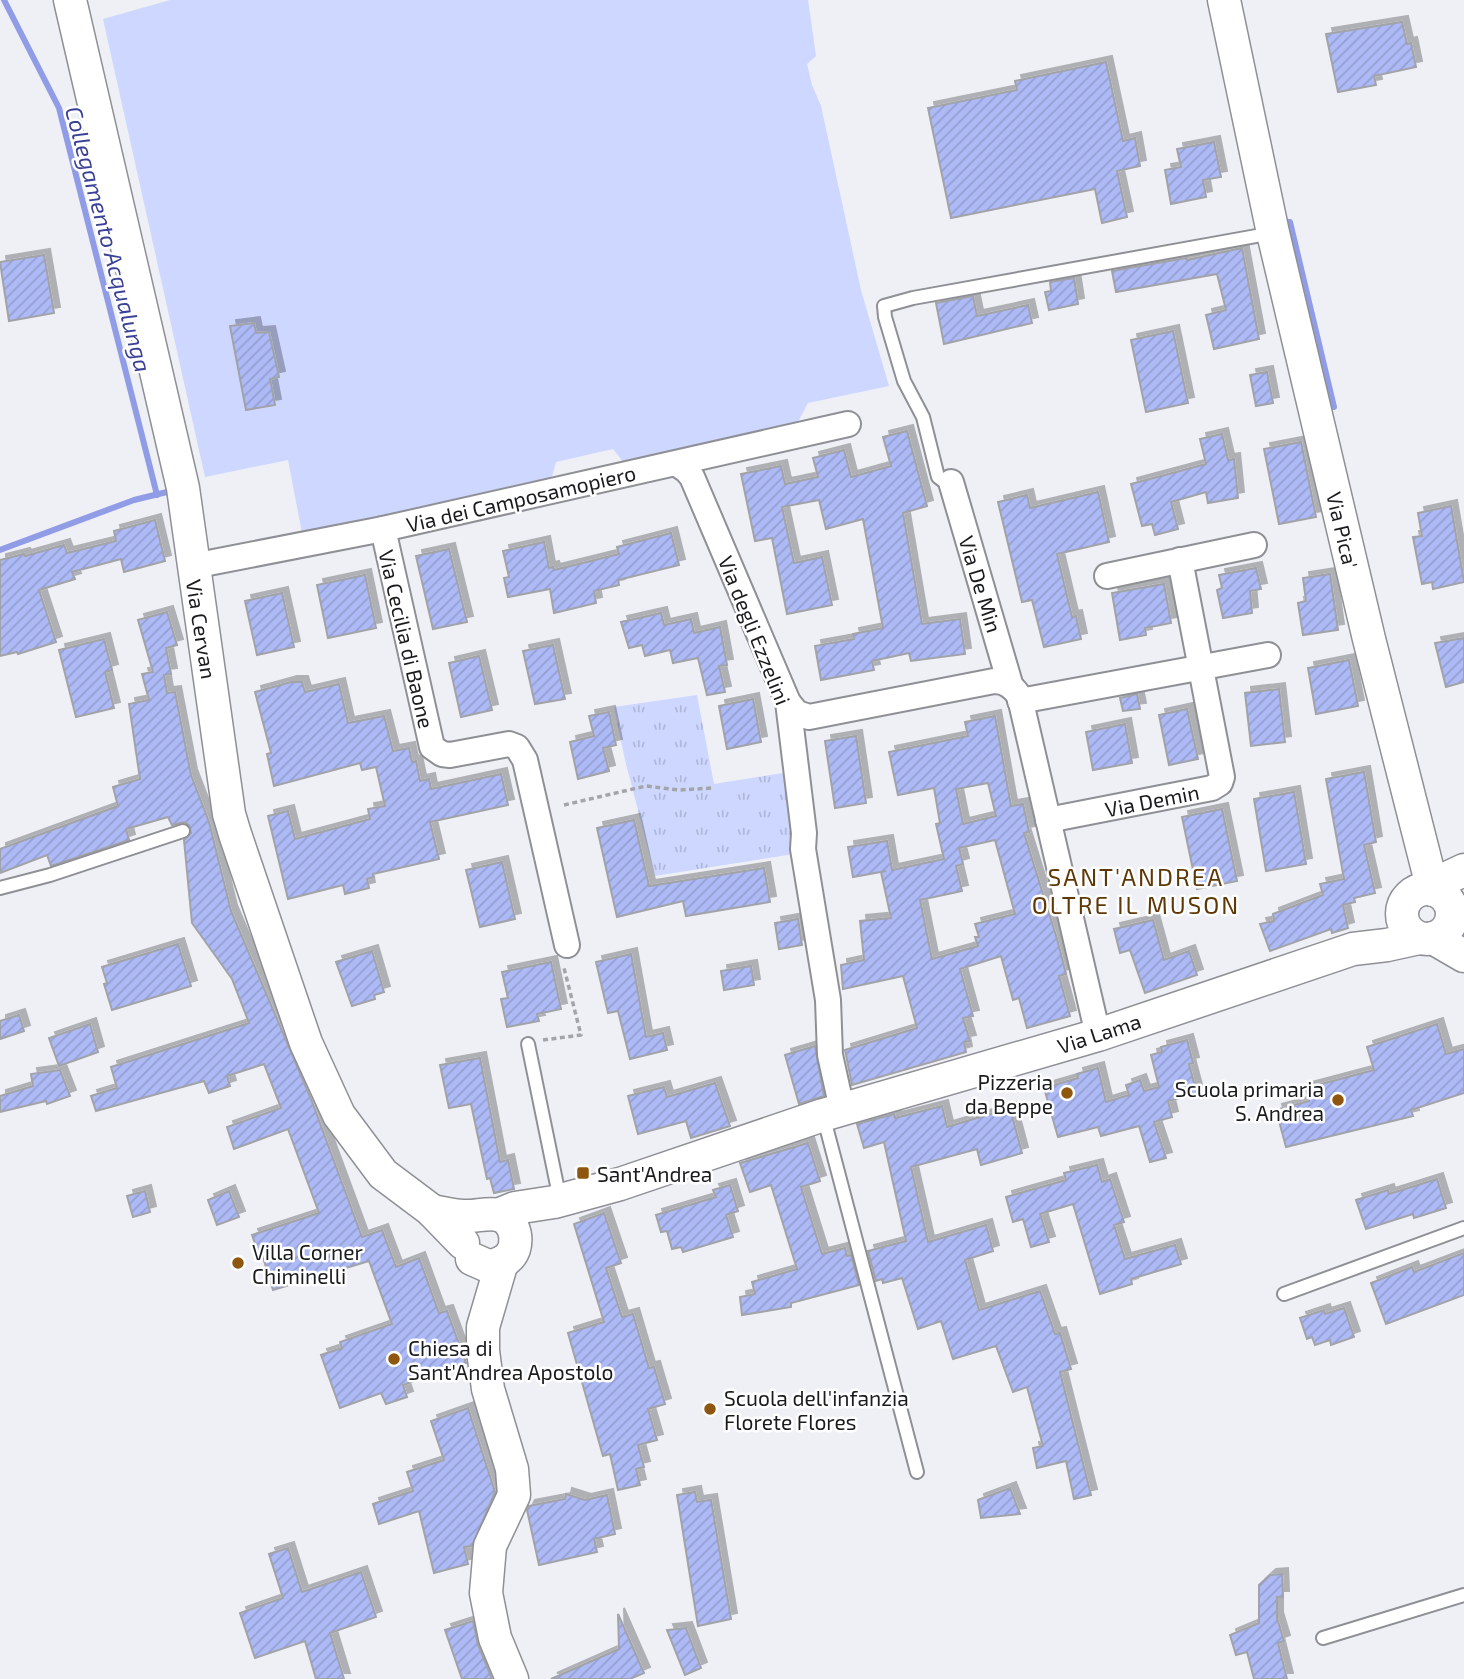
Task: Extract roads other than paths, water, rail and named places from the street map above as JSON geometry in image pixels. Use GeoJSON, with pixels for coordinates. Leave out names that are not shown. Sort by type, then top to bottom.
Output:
{"type":"FeatureCollection","features":[{"type":"Feature","properties":{"kind":"street","name":"Via Cervan"},"geometry":{"type":"LineString","coordinates":[[70,0],[183,488],[224,816],[306,1043],[339,1115],[383,1174],[488,1252]]}},
{"type":"Feature","properties":{"kind":"street","name":"Via Pica'"},"geometry":{"type":"LineString","coordinates":[[1224,0],[1273,233],[1415,827],[1414,882],[1439,901]]}},
{"type":"Feature","properties":{"kind":"street","name":"Via dei Camposamopiero"},"geometry":{"type":"LineString","coordinates":[[192,566],[383,529],[848,424]]}},
{"type":"Feature","properties":{"kind":"street","name":"Via degli Ezzelini"},"geometry":{"type":"LineString","coordinates":[[677,464],[692,477],[788,702],[804,833],[803,849],[828,1000],[833,1112]]}},
{"type":"Feature","properties":{"kind":"street","name":"Via De Min"},"geometry":{"type":"LineString","coordinates":[[951,482],[1008,690]]}},
{"type":"Feature","properties":{"kind":"street","name":"Via Cecilia di Baone"},"geometry":{"type":"LineString","coordinates":[[383,529],[432,747],[450,755],[509,744],[520,751],[525,760],[565,954]]}},
{"type":"Feature","properties":{"kind":"street"},"geometry":{"type":"LineString","coordinates":[[1107,576],[1254,545]]}},
{"type":"Feature","properties":{"kind":"street"},"geometry":{"type":"LineString","coordinates":[[1180,560],[1199,667]]}},
{"type":"Feature","properties":{"kind":"street"},"geometry":{"type":"LineString","coordinates":[[788,702],[797,713],[808,717],[1199,667],[1268,655]]}},
{"type":"Feature","properties":{"kind":"street","name":"Via Demin"},"geometry":{"type":"LineString","coordinates":[[1048,820],[1218,786],[1222,777],[1199,667]]}},
{"type":"Feature","properties":{"kind":"street"},"geometry":{"type":"LineString","coordinates":[[1008,690],[1048,820],[1098,1035]]}},
{"type":"Feature","properties":{"kind":"street","name":"Via Lama"},"geometry":{"type":"LineString","coordinates":[[1353,949],[1439,901],[1447,878],[1464,870]]}},
{"type":"Feature","properties":{"kind":"street"},"geometry":{"type":"LineString","coordinates":[[1426,938],[1444,932],[1448,927],[1452,914],[1439,901],[1403,923],[1407,930],[1464,956]]}},
{"type":"Feature","properties":{"kind":"street","name":"Via Lama"},"geometry":{"type":"LineString","coordinates":[[432,1211],[463,1216],[489,1215],[620,1184],[833,1112],[1098,1035],[1254,980],[1353,949],[1426,938]]}},
{"type":"Feature","properties":{"kind":"street"},"geometry":{"type":"LineString","coordinates":[[488,1252],[535,1227],[557,1201]]}},
{"type":"Feature","properties":{"kind":"street"},"geometry":{"type":"LineString","coordinates":[[488,1252],[514,1229],[509,1222],[489,1215],[467,1226],[488,1252],[483,1351],[488,1388],[512,1469],[514,1496],[490,1546],[486,1592],[495,1638],[512,1679]]}},
{"type":"Feature","properties":{"kind":"lane"},"geometry":{"type":"LineString","coordinates":[[951,482],[938,477],[923,417],[904,381],[884,306],[913,298],[1273,233]]}},
{"type":"Feature","properties":{"kind":"lane"},"geometry":{"type":"LineString","coordinates":[[0,888],[50,875],[183,831]]}},
{"type":"Feature","properties":{"kind":"lane"},"geometry":{"type":"LineString","coordinates":[[528,1044],[557,1201]]}},
{"type":"Feature","properties":{"kind":"lane"},"geometry":{"type":"LineString","coordinates":[[833,1112],[917,1472]]}},
{"type":"Feature","properties":{"kind":"lane"},"geometry":{"type":"LineString","coordinates":[[1284,1294],[1464,1228]]}},
{"type":"Feature","properties":{"kind":"lane"},"geometry":{"type":"LineString","coordinates":[[1323,1638],[1464,1595]]}},
{"type":"Feature","properties":{"kind":"waterway","name":"Collegamento Acqualunga"},"geometry":{"type":"LineString","coordinates":[[4,0],[59,108],[157,495]]}},
{"type":"Feature","properties":{"kind":"waterway"},"geometry":{"type":"LineString","coordinates":[[1287,222],[1290,222],[1334,407]]}},
{"type":"Feature","properties":{"kind":"waterway"},"geometry":{"type":"LineString","coordinates":[[0,550],[134,500],[167,492]]}},
{"type":"Feature","properties":{"kind":"place","name":"Pizzeria da Beppe"},"geometry":{"type":"Point","coordinates":[1067,1093]}},
{"type":"Feature","properties":{"kind":"place","name":"Scuola primaria S. Andrea"},"geometry":{"type":"Point","coordinates":[1338,1100]}},
{"type":"Feature","properties":{"kind":"place","name":"Sant'Andrea"},"geometry":{"type":"Point","coordinates":[583,1173]}},
{"type":"Feature","properties":{"kind":"place","name":"Villa Corner Chiminelli"},"geometry":{"type":"Point","coordinates":[238,1263]}},
{"type":"Feature","properties":{"kind":"place","name":"Chiesa di Sant'Andrea Apostolo"},"geometry":{"type":"Point","coordinates":[394,1359]}},
{"type":"Feature","properties":{"kind":"place","name":"Scuola dell'infanzia Florete Flores"},"geometry":{"type":"Point","coordinates":[710,1409]}},
{"type":"Feature","properties":{"kind":"district","name":"SANT'ANDREA OLTRE IL MUSON"},"geometry":{"type":"Point","coordinates":[1136,890]}}]}
